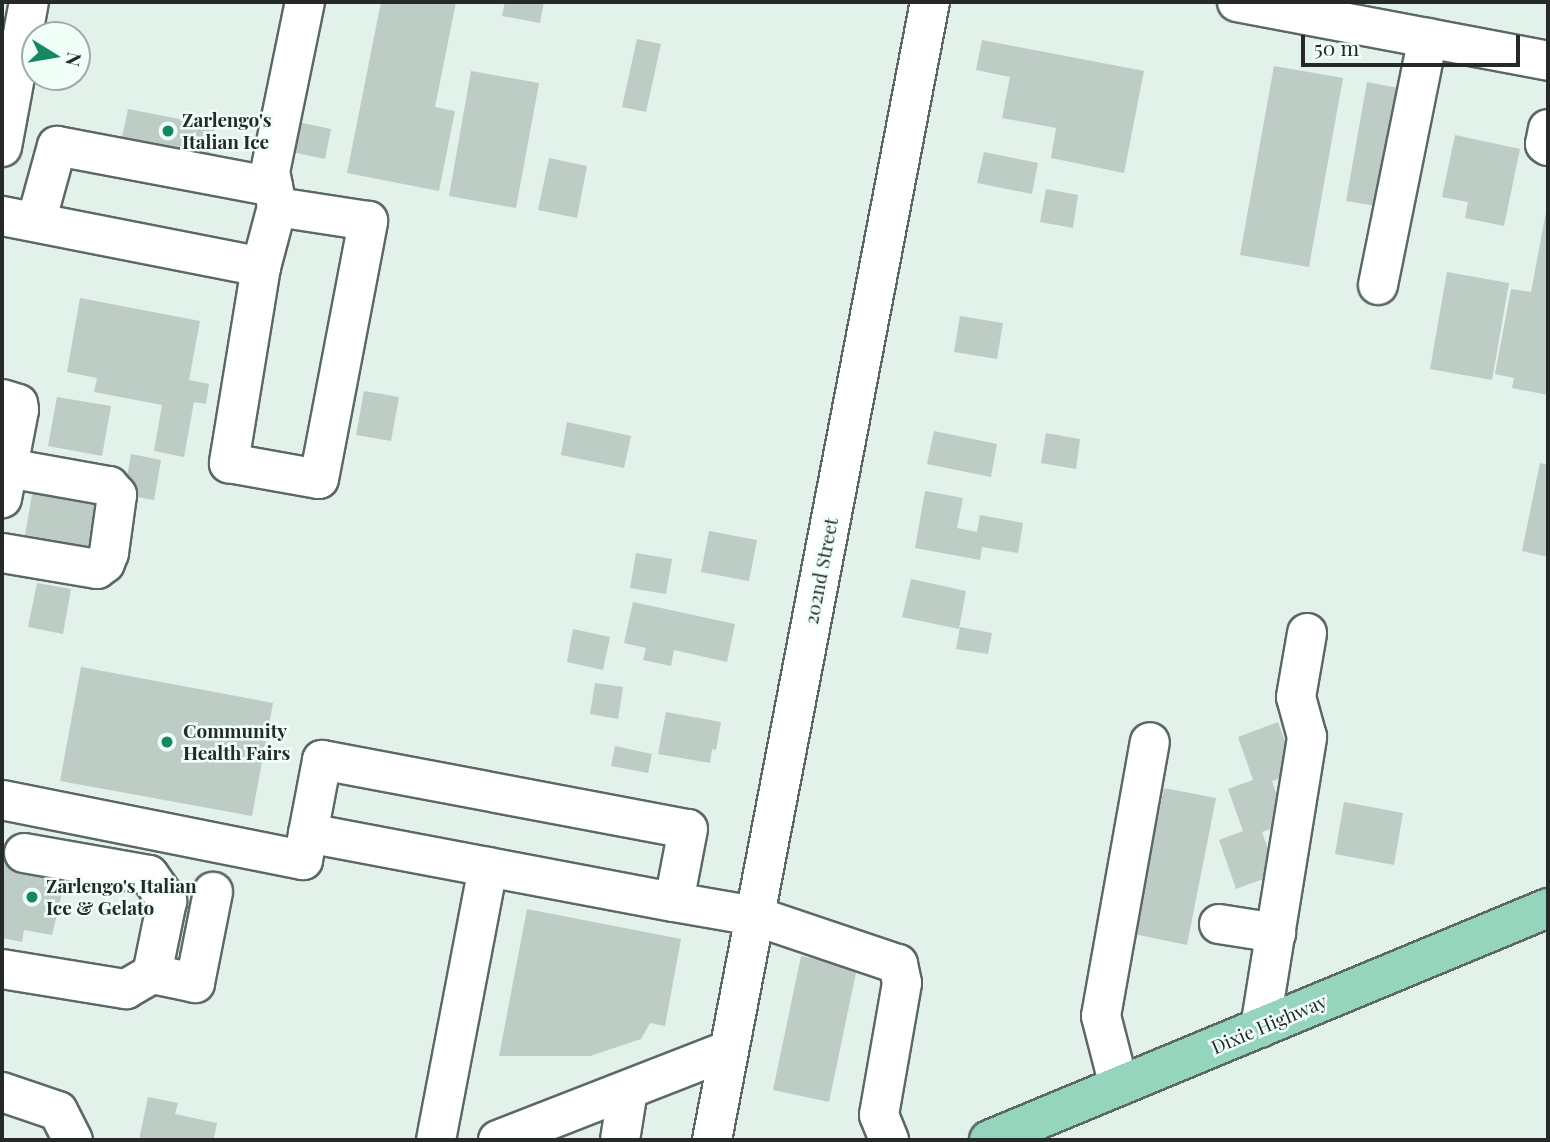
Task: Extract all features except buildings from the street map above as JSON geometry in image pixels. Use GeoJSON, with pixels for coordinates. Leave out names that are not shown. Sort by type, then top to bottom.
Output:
{"type":"FeatureCollection","features":[{"type":"Feature","properties":{"kind":"main road","name":"Dixie Highway"},"geometry":{"type":"LineString","coordinates":[[989,1140],[1548,908]]}},
{"type":"Feature","properties":{"kind":"street"},"geometry":{"type":"LineString","coordinates":[[2,147],[29,2]]}},
{"type":"Feature","properties":{"kind":"street"},"geometry":{"type":"LineString","coordinates":[[261,267],[19,219],[57,146],[275,197],[368,221],[318,479],[229,463],[275,197],[270,172],[305,2]]}},
{"type":"Feature","properties":{"kind":"street","name":"202nd Street"},"geometry":{"type":"LineString","coordinates":[[712,1140],[930,2]]}},
{"type":"Feature","properties":{"kind":"street"},"geometry":{"type":"LineString","coordinates":[[1237,2],[1548,61]]}},
{"type":"Feature","properties":{"kind":"street"},"geometry":{"type":"LineString","coordinates":[[1378,285],[1428,38]]}},
{"type":"Feature","properties":{"kind":"street"},"geometry":{"type":"LineString","coordinates":[[1548,129],[1545,144],[1548,146]]}},
{"type":"Feature","properties":{"kind":"street"},"geometry":{"type":"LineString","coordinates":[[2,399],[18,404],[19,410],[4,478],[109,486],[117,495],[109,553],[105,563],[97,569],[2,553]]}},
{"type":"Feature","properties":{"kind":"street"},"geometry":{"type":"LineString","coordinates":[[1260,1028],[1307,737],[1296,697],[1307,633]]}},
{"type":"Feature","properties":{"kind":"street"},"geometry":{"type":"LineString","coordinates":[[1119,1086],[1101,1016],[1150,742]]}},
{"type":"Feature","properties":{"kind":"street"},"geometry":{"type":"LineString","coordinates":[[2,800],[303,860],[322,760],[688,829],[674,902]]}},
{"type":"Feature","properties":{"kind":"street"},"geometry":{"type":"LineString","coordinates":[[308,834],[755,916],[898,964],[902,983],[879,1115],[890,1140]]}},
{"type":"Feature","properties":{"kind":"street"},"geometry":{"type":"LineString","coordinates":[[23,853],[149,875],[167,901],[152,974]]}},
{"type":"Feature","properties":{"kind":"street"},"geometry":{"type":"LineString","coordinates":[[436,1140],[488,867]]}},
{"type":"Feature","properties":{"kind":"street"},"geometry":{"type":"LineString","coordinates":[[2,969],[126,989],[152,974],[195,983],[213,892]]}},
{"type":"Feature","properties":{"kind":"street"},"geometry":{"type":"LineString","coordinates":[[1219,924],[1276,933]]}},
{"type":"Feature","properties":{"kind":"street"},"geometry":{"type":"LineString","coordinates":[[498,1140],[729,1050]]}},
{"type":"Feature","properties":{"kind":"street"},"geometry":{"type":"LineString","coordinates":[[620,1140],[628,1090]]}},
{"type":"Feature","properties":{"kind":"street"},"geometry":{"type":"LineString","coordinates":[[2,1092],[65,1126]]}},
{"type":"Feature","properties":{"kind":"place","name":"Zarlengo's Italian Ice"},"geometry":{"type":"Point","coordinates":[168,131]}},
{"type":"Feature","properties":{"kind":"place","name":"Community Health Fairs"},"geometry":{"type":"Point","coordinates":[167,742]}},
{"type":"Feature","properties":{"kind":"place","name":"Zarlengo's Italian Ice & Gelato"},"geometry":{"type":"Point","coordinates":[32,897]}}]}
